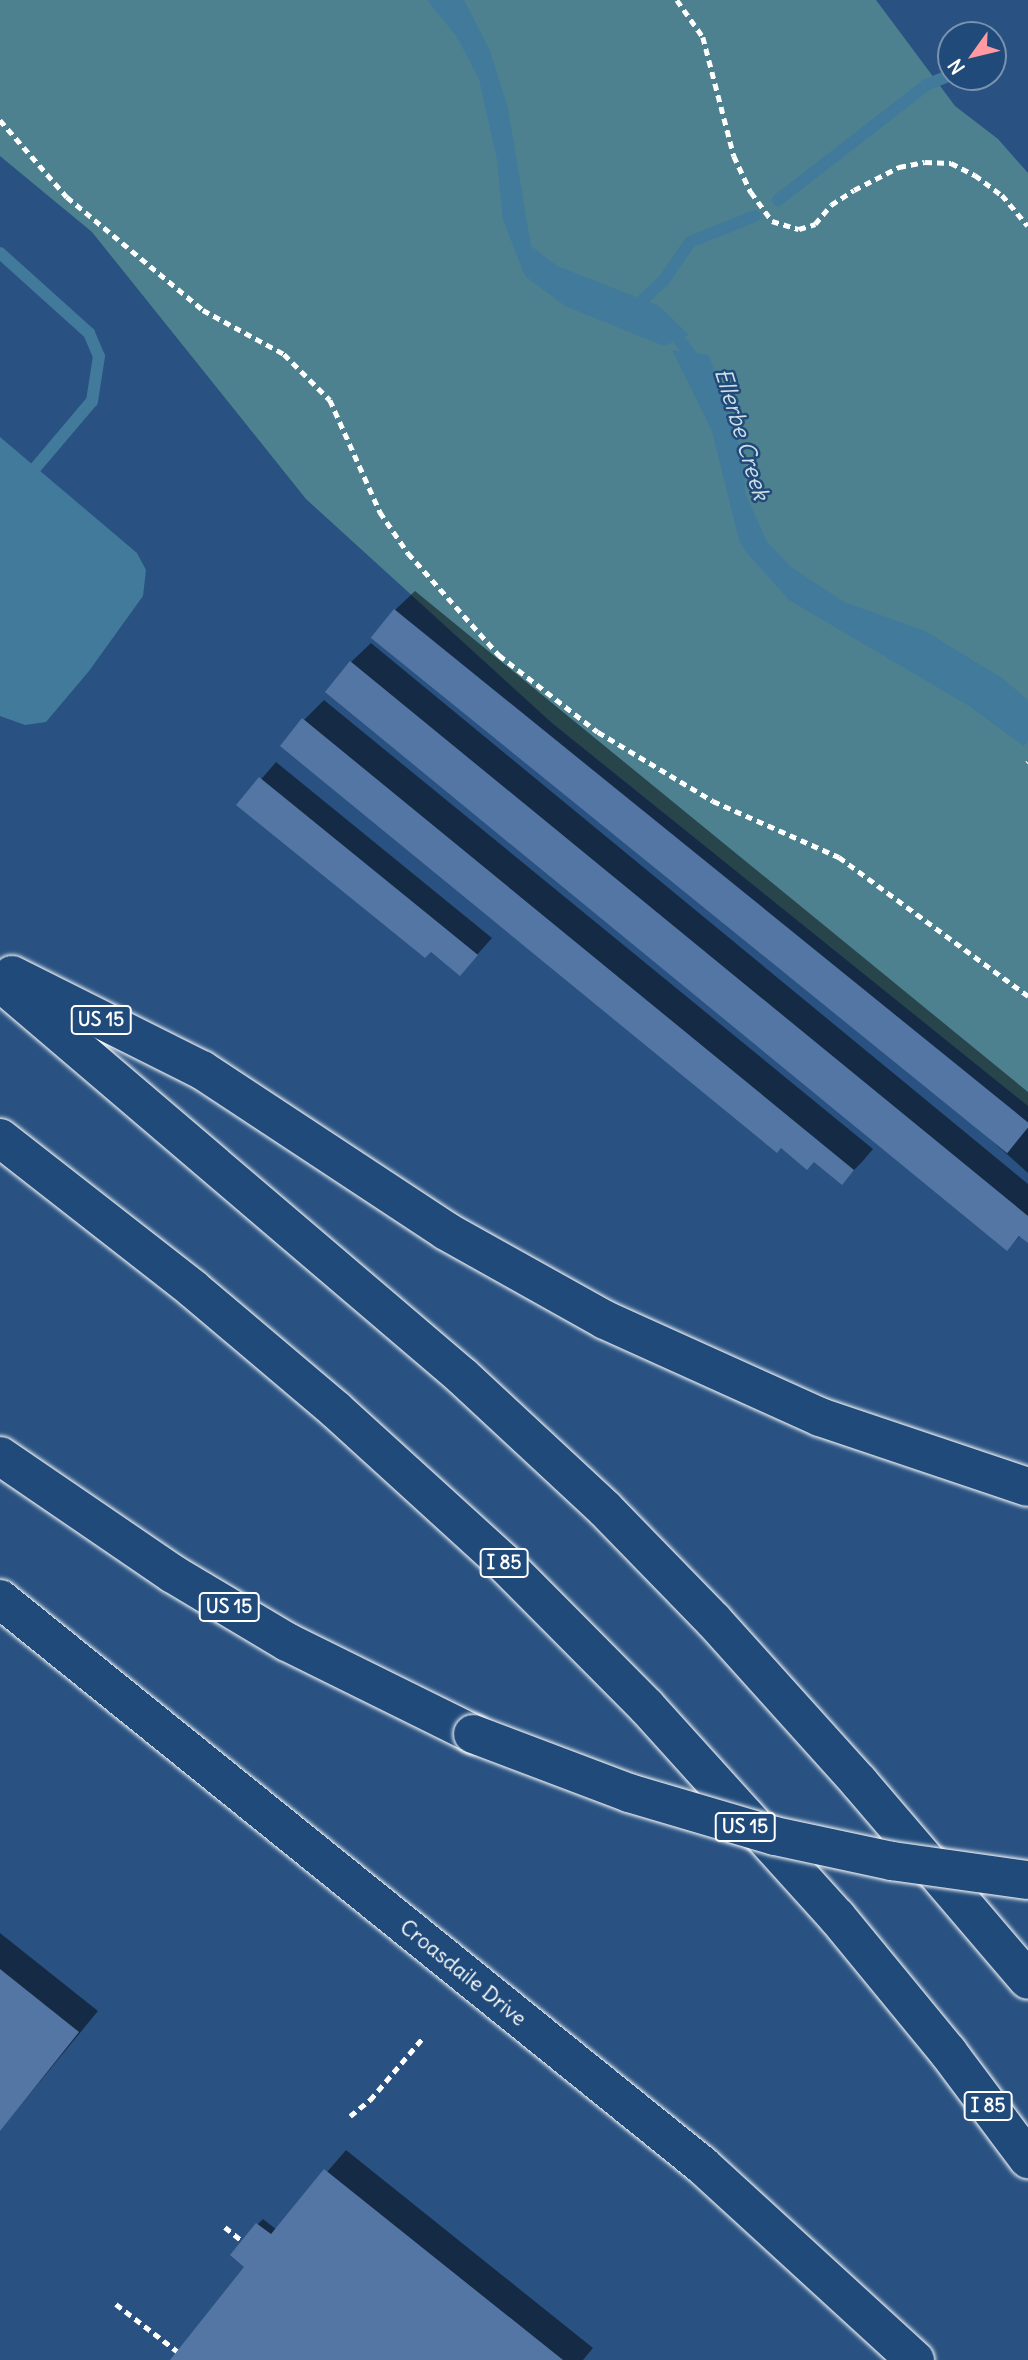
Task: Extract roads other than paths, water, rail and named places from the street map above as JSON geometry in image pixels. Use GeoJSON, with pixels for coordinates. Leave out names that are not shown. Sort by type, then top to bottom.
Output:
{"type":"FeatureCollection","features":[{"type":"Feature","properties":{"kind":"main road","name":"US 15"},"geometry":{"type":"LineString","coordinates":[[0,969],[202,1070],[446,1231],[606,1320],[820,1417],[1028,1487]]}},
{"type":"Feature","properties":{"kind":"main road"},"geometry":{"type":"LineString","coordinates":[[0,982],[462,1376],[605,1509],[841,1761],[1028,1980]]}},
{"type":"Feature","properties":{"kind":"main road","name":"I 85"},"geometry":{"type":"LineString","coordinates":[[0,1138],[193,1289],[336,1410],[503,1562],[647,1707],[837,1917],[948,2052],[1028,2159]]}},
{"type":"Feature","properties":{"kind":"main road","name":"US 15"},"geometry":{"type":"LineString","coordinates":[[0,1456],[162,1567],[287,1642],[473,1734],[629,1793],[775,1836],[892,1861],[1028,1880]]}},
{"type":"Feature","properties":{"kind":"main road","name":"Croasdaile Drive"},"geometry":{"type":"LineString","coordinates":[[0,1600],[702,2165],[915,2360]]}},
{"type":"Feature","properties":{"kind":"water"},"geometry":{"type":"Polygon","coordinates":[[[427,0],[464,0],[490,51],[508,108],[531,246],[557,266],[659,306],[689,335],[664,346],[565,306],[525,276],[503,220],[497,160],[479,79],[457,37],[427,0]]]}},
{"type":"Feature","properties":{"kind":"water"},"geometry":{"type":"Polygon","coordinates":[[[672,350],[709,355],[744,460],[745,492],[767,542],[791,567],[844,602],[925,631],[1002,678],[1028,700],[1028,741],[1024,746],[969,706],[789,600],[747,553],[739,540],[712,431],[672,350]]]}},
{"type":"Feature","properties":{"kind":"water"},"geometry":{"type":"Polygon","coordinates":[[[0,437],[137,553],[146,570],[143,596],[89,671],[46,722],[25,725],[0,716],[0,437]]]}},
{"type":"Feature","properties":{"kind":"waterway"},"geometry":{"type":"LineString","coordinates":[[778,200],[926,85],[937,81]]}},
{"type":"Feature","properties":{"kind":"waterway"},"geometry":{"type":"LineString","coordinates":[[632,310],[664,280],[690,242],[755,216]]}},
{"type":"Feature","properties":{"kind":"waterway"},"geometry":{"type":"LineString","coordinates":[[0,253],[89,333],[99,356],[92,401],[36,467]]}},
{"type":"Feature","properties":{"kind":"waterway","name":"Ellerbe Creek"},"geometry":{"type":"LineString","coordinates":[[668,326],[698,364]]}}]}
